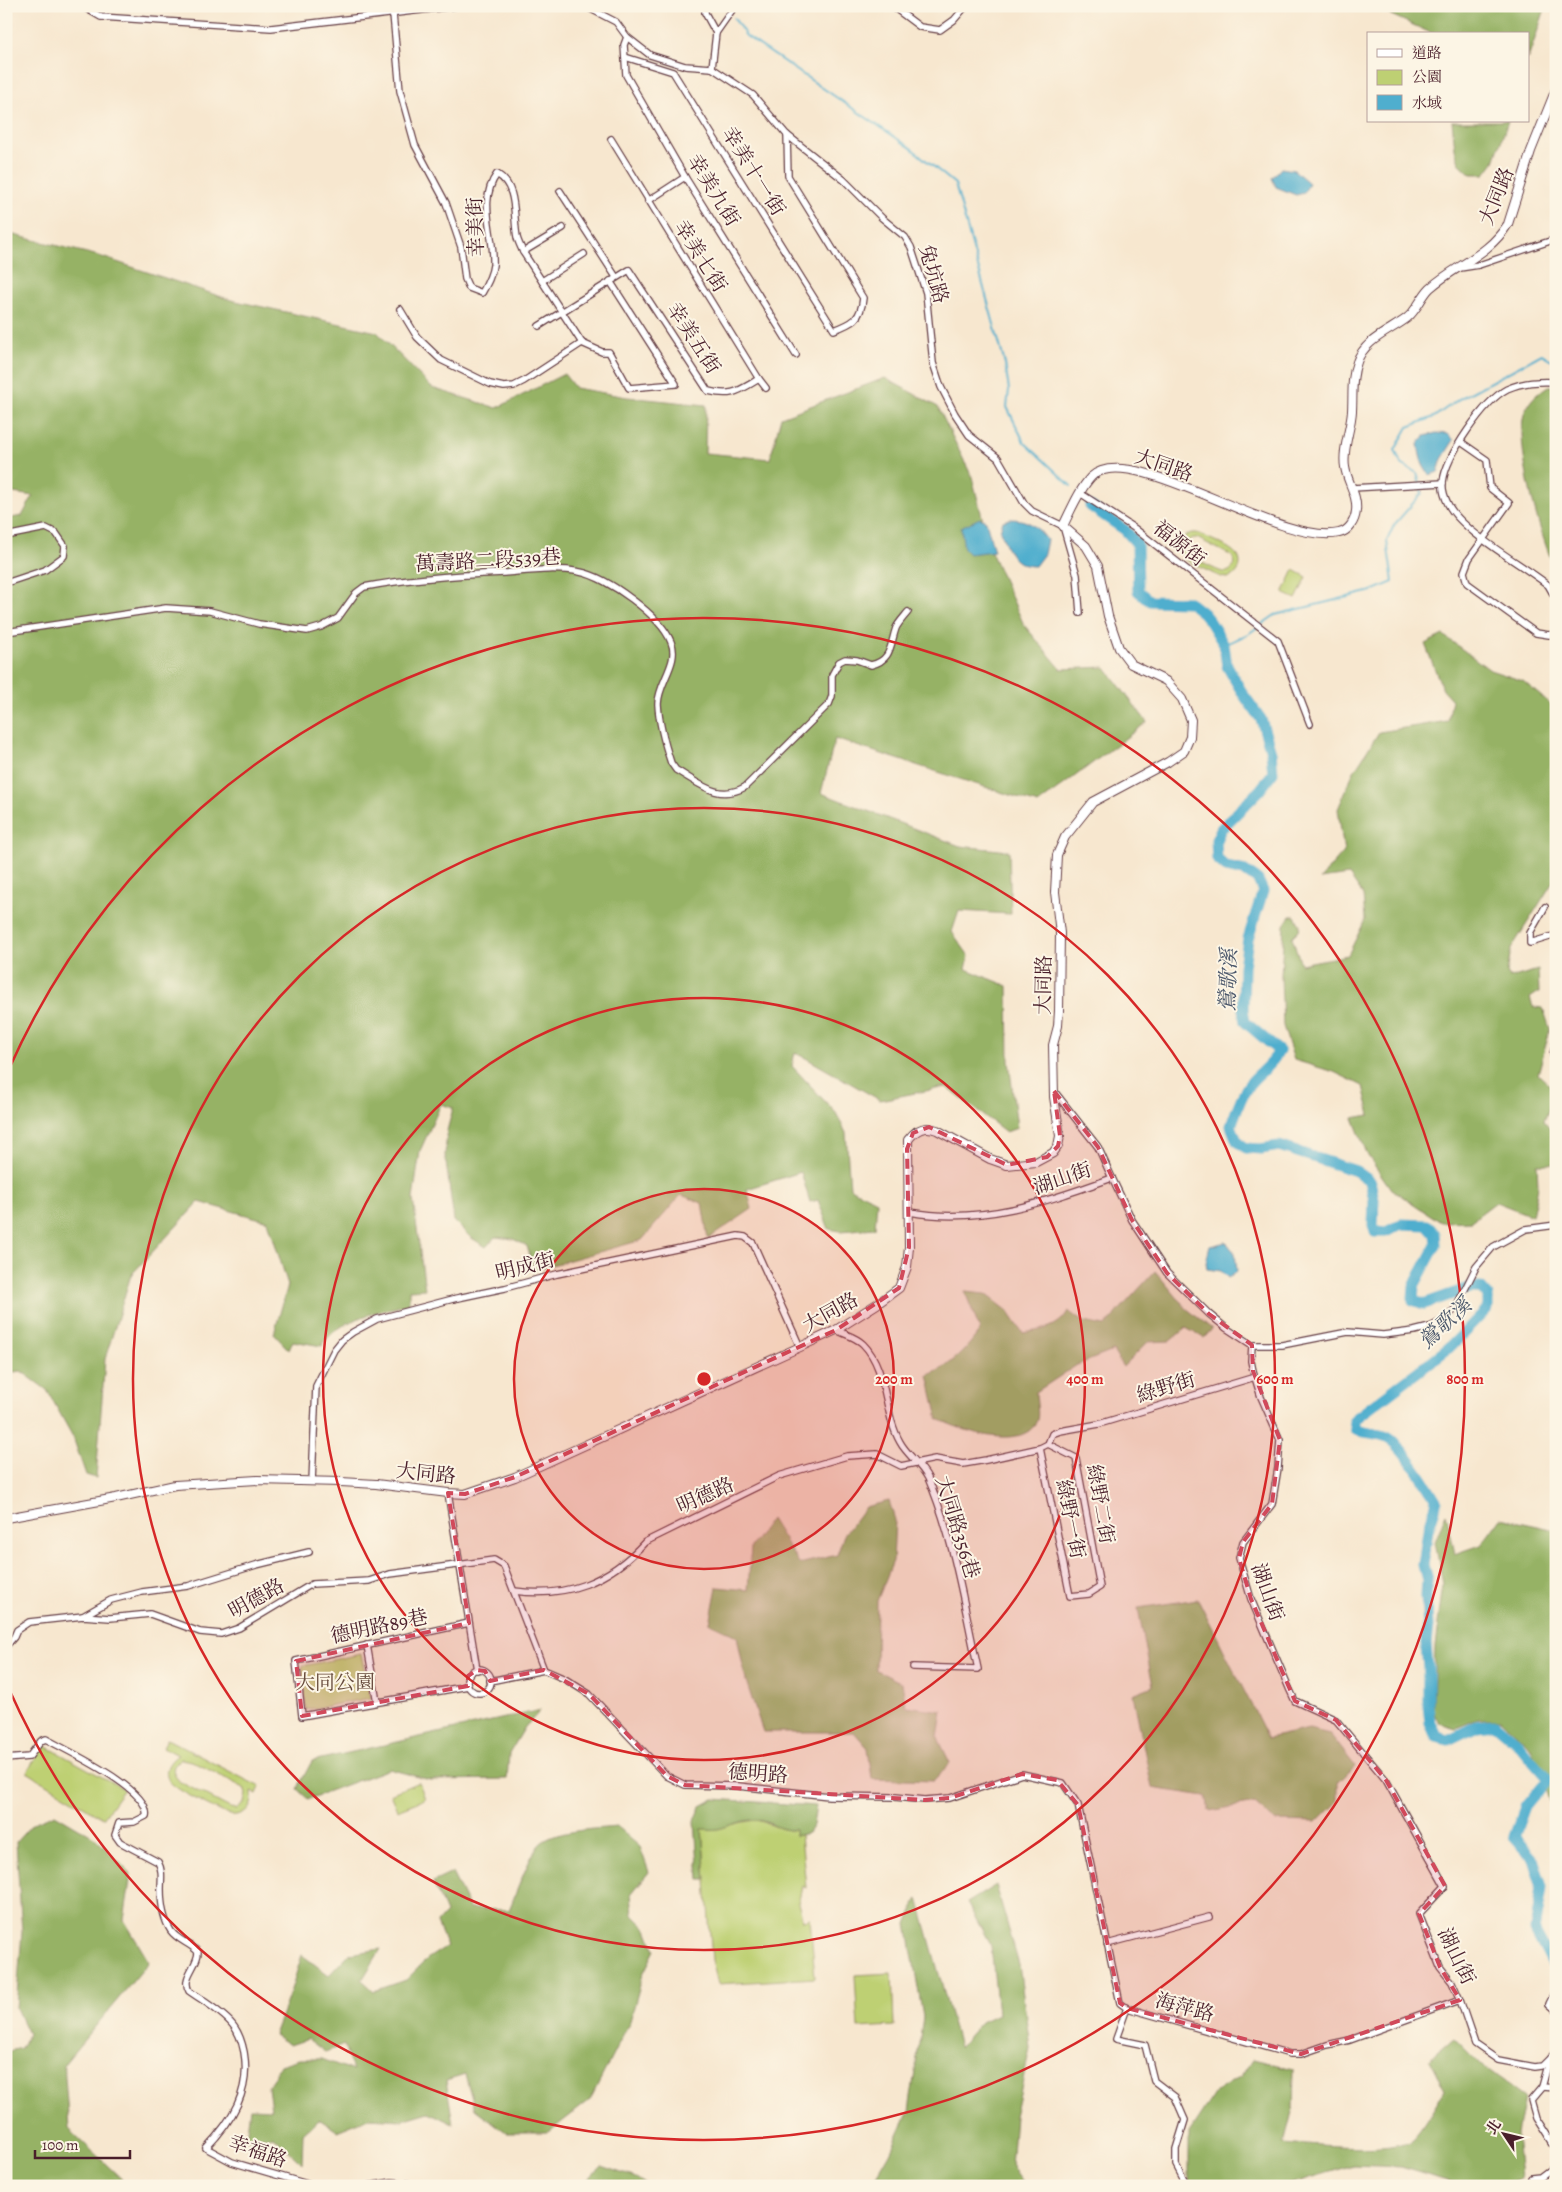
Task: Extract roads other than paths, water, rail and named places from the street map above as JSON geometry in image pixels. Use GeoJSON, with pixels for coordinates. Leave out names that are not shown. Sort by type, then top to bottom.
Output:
{"type":"FeatureCollection","features":[{"type":"Feature","properties":{"kind":"street"},"geometry":{"type":"LineString","coordinates":[[82,6],[101,17],[271,28],[456,6]]}},
{"type":"Feature","properties":{"kind":"street"},"geometry":{"type":"LineString","coordinates":[[585,6],[616,22],[627,37],[650,55],[699,68],[712,68],[716,33],[735,6]]}},
{"type":"Feature","properties":{"kind":"street"},"geometry":{"type":"LineString","coordinates":[[705,6],[705,13],[716,33]]}},
{"type":"Feature","properties":{"kind":"street"},"geometry":{"type":"LineString","coordinates":[[892,6],[920,27],[940,30],[954,20],[966,6]]}},
{"type":"Feature","properties":{"kind":"street","name":"幸美街"},"geometry":{"type":"LineString","coordinates":[[393,14],[400,91],[415,145],[446,203],[460,247],[465,279],[470,288],[482,293],[491,276],[493,265],[488,221],[489,189],[497,174],[506,179],[512,194],[517,239],[523,252],[582,343]]}},
{"type":"Feature","properties":{"kind":"street","name":"幸美九街"},"geometry":{"type":"LineString","coordinates":[[627,37],[624,45],[626,75],[685,177],[796,355]]}},
{"type":"Feature","properties":{"kind":"street","name":"幸美十一街"},"geometry":{"type":"LineString","coordinates":[[625,57],[673,72],[834,330],[851,324],[862,311],[863,298],[788,176],[787,135]]}},
{"type":"Feature","properties":{"kind":"street","name":"兔坑路"},"geometry":{"type":"LineString","coordinates":[[712,68],[753,95],[787,135],[844,180],[882,218],[905,237],[912,247],[926,293],[933,362],[941,387],[969,435],[998,458],[1024,503],[1032,511],[1063,526]]}},
{"type":"Feature","properties":{"kind":"street","name":"大同路"},"geometry":{"type":"LineString","coordinates":[[6,1518],[176,1485],[257,1480],[376,1484],[465,1494],[514,1477],[836,1330],[899,1288],[907,1267],[910,1212],[907,1149],[908,1140],[913,1133],[929,1127],[1007,1166],[1036,1162],[1053,1153],[1058,1146],[1060,1136],[1054,1091],[1053,1046],[1058,1026],[1059,1011],[1060,933],[1055,892],[1057,855],[1065,837],[1093,802],[1168,762],[1184,751],[1190,736],[1191,720],[1182,699],[1166,681],[1131,664],[1119,648],[1108,616],[1098,566],[1086,546],[1063,526],[1080,493],[1092,477],[1112,467],[1140,470],[1230,507],[1306,531],[1328,534],[1339,533],[1348,529],[1356,513],[1352,488],[1345,468],[1345,456],[1352,412],[1352,385],[1357,362],[1361,354],[1383,332],[1409,316],[1428,291],[1494,243],[1508,224],[1531,150],[1556,89]]}},
{"type":"Feature","properties":{"kind":"street","name":"幸美七街"},"geometry":{"type":"LineString","coordinates":[[611,139],[766,388]]}},
{"type":"Feature","properties":{"kind":"street"},"geometry":{"type":"LineString","coordinates":[[648,201],[685,177]]}},
{"type":"Feature","properties":{"kind":"street"},"geometry":{"type":"LineString","coordinates":[[539,326],[616,277],[560,192]]}},
{"type":"Feature","properties":{"kind":"street"},"geometry":{"type":"LineString","coordinates":[[523,252],[563,228]]}},
{"type":"Feature","properties":{"kind":"street"},"geometry":{"type":"LineString","coordinates":[[1458,268],[1479,265],[1556,238]]}},
{"type":"Feature","properties":{"kind":"street"},"geometry":{"type":"LineString","coordinates":[[542,281],[584,254]]}},
{"type":"Feature","properties":{"kind":"street","name":"幸美五街"},"geometry":{"type":"LineString","coordinates":[[616,277],[629,270],[708,391],[724,395],[735,394],[759,379]]}},
{"type":"Feature","properties":{"kind":"street"},"geometry":{"type":"LineString","coordinates":[[400,309],[417,337],[441,360],[490,384],[504,387],[514,386],[582,343],[602,352],[609,352],[629,388],[676,384],[610,281]]}},
{"type":"Feature","properties":{"kind":"street"},"geometry":{"type":"LineString","coordinates":[[1556,382],[1537,381],[1507,389],[1490,402],[1454,453],[1443,483],[1448,504],[1455,515],[1466,526],[1548,585],[1556,599]]}},
{"type":"Feature","properties":{"kind":"street"},"geometry":{"type":"LineString","coordinates":[[1461,442],[1485,457],[1489,466],[1490,488],[1509,504],[1466,566],[1464,572],[1467,583],[1536,633],[1549,635],[1556,633]]}},
{"type":"Feature","properties":{"kind":"street"},"geometry":{"type":"LineString","coordinates":[[1352,488],[1443,483]]}},
{"type":"Feature","properties":{"kind":"street","name":"福源街"},"geometry":{"type":"LineString","coordinates":[[1080,493],[1134,528],[1278,641],[1310,724]]}},
{"type":"Feature","properties":{"kind":"street"},"geometry":{"type":"LineString","coordinates":[[1063,526],[1078,575],[1080,613]]}},
{"type":"Feature","properties":{"kind":"street"},"geometry":{"type":"LineString","coordinates":[[6,536],[46,528],[56,533],[65,546],[64,556],[45,570],[6,583]]}},
{"type":"Feature","properties":{"kind":"street","name":"萬壽路二段539巷"},"geometry":{"type":"LineString","coordinates":[[6,632],[166,608],[210,611],[266,626],[307,630],[321,627],[338,618],[356,593],[364,587],[468,575],[549,570],[580,572],[602,578],[612,584],[665,630],[672,643],[673,652],[658,703],[671,763],[676,770],[721,794],[738,791],[745,787],[823,712],[832,696],[832,675],[839,662],[845,659],[857,660],[871,665],[883,661],[889,652],[897,626],[908,612]]}},
{"type":"Feature","properties":{"kind":"street"},"geometry":{"type":"LineString","coordinates":[[1545,907],[1530,934],[1530,943],[1556,935]]}},
{"type":"Feature","properties":{"kind":"street"},"geometry":{"type":"LineString","coordinates":[[1556,1042],[1553,1054],[1556,1064]]}},
{"type":"Feature","properties":{"kind":"street"},"geometry":{"type":"LineString","coordinates":[[1054,1091],[1098,1147],[1112,1178]]}},
{"type":"Feature","properties":{"kind":"street","name":"湖山街"},"geometry":{"type":"LineString","coordinates":[[910,1212],[955,1217],[1008,1211],[1047,1202],[1112,1178],[1132,1220],[1167,1273],[1214,1319],[1252,1345],[1251,1361],[1255,1377],[1261,1397],[1280,1440],[1272,1504],[1243,1542],[1239,1558],[1251,1600],[1295,1701],[1336,1720],[1386,1780],[1446,1886],[1419,1914],[1440,1967],[1452,1982],[1460,2000]]}},
{"type":"Feature","properties":{"kind":"street"},"geometry":{"type":"LineString","coordinates":[[1252,1345],[1282,1345],[1348,1332],[1383,1335],[1414,1331],[1442,1321],[1455,1309],[1476,1267],[1493,1247],[1526,1229],[1556,1225]]}},
{"type":"Feature","properties":{"kind":"street","name":"明成街"},"geometry":{"type":"LineString","coordinates":[[312,1482],[314,1404],[320,1375],[342,1340],[378,1319],[557,1274],[738,1236],[745,1237],[753,1243],[800,1347]]}},
{"type":"Feature","properties":{"kind":"street","name":"大同路356巷"},"geometry":{"type":"LineString","coordinates":[[836,1330],[861,1342],[877,1364],[890,1418],[900,1443],[927,1477],[942,1517],[978,1669],[913,1667]]}},
{"type":"Feature","properties":{"kind":"street","name":"綠野街"},"geometry":{"type":"LineString","coordinates":[[917,1462],[935,1459],[963,1464],[1040,1448],[1048,1444],[1052,1434],[1060,1431],[1099,1424],[1255,1377]]}},
{"type":"Feature","properties":{"kind":"street","name":"綠野二街"},"geometry":{"type":"LineString","coordinates":[[1048,1444],[1076,1458],[1100,1588],[1089,1594],[1070,1596]]}},
{"type":"Feature","properties":{"kind":"street","name":"綠野一街"},"geometry":{"type":"LineString","coordinates":[[1040,1448],[1070,1596]]}},
{"type":"Feature","properties":{"kind":"street","name":"明德路"},"geometry":{"type":"LineString","coordinates":[[514,1591],[531,1593],[579,1588],[612,1571],[628,1559],[645,1542],[793,1471],[860,1453],[877,1454],[901,1466],[917,1462]]}},
{"type":"Feature","properties":{"kind":"street"},"geometry":{"type":"LineString","coordinates":[[448,1493],[477,1670]]}},
{"type":"Feature","properties":{"kind":"street"},"geometry":{"type":"LineString","coordinates":[[83,1616],[111,1600],[142,1592],[188,1586],[256,1565],[309,1552]]}},
{"type":"Feature","properties":{"kind":"street","name":"明德路"},"geometry":{"type":"LineString","coordinates":[[6,1646],[17,1630],[29,1622],[83,1616],[110,1618],[150,1614],[200,1632],[221,1634],[240,1628],[312,1584],[369,1581],[390,1574],[494,1560],[500,1562],[514,1591],[544,1670]]}},
{"type":"Feature","properties":{"kind":"street","name":"德明路89巷"},"geometry":{"type":"LineString","coordinates":[[377,1702],[302,1716],[296,1661],[469,1623]]}},
{"type":"Feature","properties":{"kind":"street"},"geometry":{"type":"LineString","coordinates":[[367,1645],[377,1702],[468,1686]]}},
{"type":"Feature","properties":{"kind":"street"},"geometry":{"type":"LineString","coordinates":[[477,1670],[485,1671],[490,1682],[488,1689],[481,1693],[473,1692],[468,1686],[468,1676],[477,1670]]}},
{"type":"Feature","properties":{"kind":"street"},"geometry":{"type":"LineString","coordinates":[[490,1682],[544,1670]]}},
{"type":"Feature","properties":{"kind":"street","name":"德明路"},"geometry":{"type":"LineString","coordinates":[[544,1670],[589,1694],[667,1776],[684,1786],[738,1786],[830,1796],[925,1800],[950,1798],[1022,1774],[1057,1780],[1063,1783]]}},
{"type":"Feature","properties":{"kind":"street","name":"幸福路"},"geometry":{"type":"LineString","coordinates":[[6,1759],[29,1757],[41,1741],[46,1739],[119,1780],[145,1804],[146,1816],[134,1822],[119,1823],[114,1835],[120,1842],[158,1862],[161,1867],[164,1916],[175,1935],[198,1952],[197,1962],[186,1982],[189,1991],[232,2024],[242,2044],[246,2064],[241,2101],[235,2113],[206,2148],[232,2162],[314,2186]]}},
{"type":"Feature","properties":{"kind":"street","name":"海萍路"},"geometry":{"type":"LineString","coordinates":[[1063,1783],[1078,1805],[1120,2003],[1127,2008],[1290,2054],[1301,2054],[1327,2045],[1350,2040],[1460,2000]]}},
{"type":"Feature","properties":{"kind":"street"},"geometry":{"type":"LineString","coordinates":[[1107,1944],[1209,1917]]}},
{"type":"Feature","properties":{"kind":"street"},"geometry":{"type":"LineString","coordinates":[[1556,1990],[1549,2004],[1556,2010]]}},
{"type":"Feature","properties":{"kind":"street"},"geometry":{"type":"LineString","coordinates":[[1460,2000],[1474,2044],[1486,2054],[1498,2060],[1535,2067],[1542,2066],[1556,2052]]}},
{"type":"Feature","properties":{"kind":"street"},"geometry":{"type":"LineString","coordinates":[[1127,2008],[1116,2039],[1145,2045],[1154,2081],[1175,2096],[1185,2120],[1176,2148],[1176,2164],[1187,2186]]}},
{"type":"Feature","properties":{"kind":"street"},"geometry":{"type":"LineString","coordinates":[[1550,2058],[1542,2087],[1531,2100],[1536,2118],[1556,2149]]}},
{"type":"Feature","properties":{"kind":"street"},"geometry":{"type":"LineString","coordinates":[[1542,2087],[1556,2088]]}},
{"type":"Feature","properties":{"kind":"street"},"geometry":{"type":"LineString","coordinates":[[1534,2186],[1530,2182],[1531,2178],[1540,2177],[1556,2165]]}},
{"type":"Feature","properties":{"kind":"street"},"geometry":{"type":"LineString","coordinates":[[368,2186],[392,2182],[429,2186]]}},
{"type":"Feature","properties":{"kind":"water"},"geometry":{"type":"Polygon","coordinates":[[[1281,168],[1294,170],[1309,183],[1304,193],[1296,195],[1276,187],[1272,178],[1281,168]]]}},
{"type":"Feature","properties":{"kind":"water"},"geometry":{"type":"Polygon","coordinates":[[[1436,433],[1448,434],[1454,440],[1442,459],[1438,472],[1430,475],[1420,457],[1418,444],[1425,436],[1436,433]]]}},
{"type":"Feature","properties":{"kind":"water"},"geometry":{"type":"Polygon","coordinates":[[[980,518],[986,521],[994,551],[969,554],[964,549],[961,527],[980,518]]]}},
{"type":"Feature","properties":{"kind":"water"},"geometry":{"type":"Polygon","coordinates":[[[1010,519],[1022,520],[1032,524],[1047,540],[1044,554],[1035,566],[1021,563],[1012,556],[1000,531],[1003,521],[1010,519]]]}},
{"type":"Feature","properties":{"kind":"water"},"geometry":{"type":"Polygon","coordinates":[[[1226,1242],[1235,1253],[1237,1272],[1228,1278],[1221,1271],[1207,1269],[1206,1262],[1210,1246],[1226,1242]]]}},
{"type":"Feature","properties":{"kind":"waterway"},"geometry":{"type":"LineString","coordinates":[[734,18],[746,36],[911,148],[955,184],[1005,364],[1009,390],[1007,407],[1024,442],[1071,486]]}},
{"type":"Feature","properties":{"kind":"waterway"},"geometry":{"type":"LineString","coordinates":[[1224,645],[1248,634],[1275,615],[1372,591],[1393,582],[1387,541],[1394,525],[1422,493],[1417,473],[1401,464],[1395,450],[1408,427],[1434,417],[1459,399],[1542,354],[1556,363]]}},
{"type":"Feature","properties":{"kind":"waterway","name":"鶯歌溪"},"geometry":{"type":"LineString","coordinates":[[1090,506],[1125,530],[1137,544],[1138,591],[1150,601],[1189,602],[1203,613],[1211,623],[1224,645],[1227,666],[1243,694],[1261,719],[1271,752],[1273,773],[1260,790],[1221,829],[1216,840],[1217,859],[1226,867],[1245,871],[1258,880],[1263,891],[1248,939],[1244,967],[1243,1009],[1245,1022],[1279,1051],[1276,1057],[1248,1086],[1238,1105],[1231,1126],[1237,1141],[1246,1148],[1261,1149],[1279,1146],[1356,1171],[1370,1181],[1374,1200],[1373,1225],[1375,1232],[1386,1232],[1401,1224],[1427,1225],[1435,1234],[1436,1245],[1414,1286],[1413,1300],[1424,1304],[1469,1288],[1481,1288],[1488,1296],[1488,1308],[1450,1347],[1354,1420],[1356,1430],[1387,1437],[1393,1441],[1414,1466],[1437,1502],[1428,1530],[1423,1565],[1427,1580],[1428,1626],[1426,1644],[1428,1705],[1430,1723],[1436,1737],[1448,1740],[1477,1726],[1495,1724],[1514,1740],[1548,1779],[1525,1807],[1514,1837],[1533,1859],[1542,1887],[1535,1931],[1556,1968]]}},
{"type":"Feature","properties":{"kind":"park label","name":"大同公園"},"geometry":{"type":"Point","coordinates":[335,1682]}}]}
